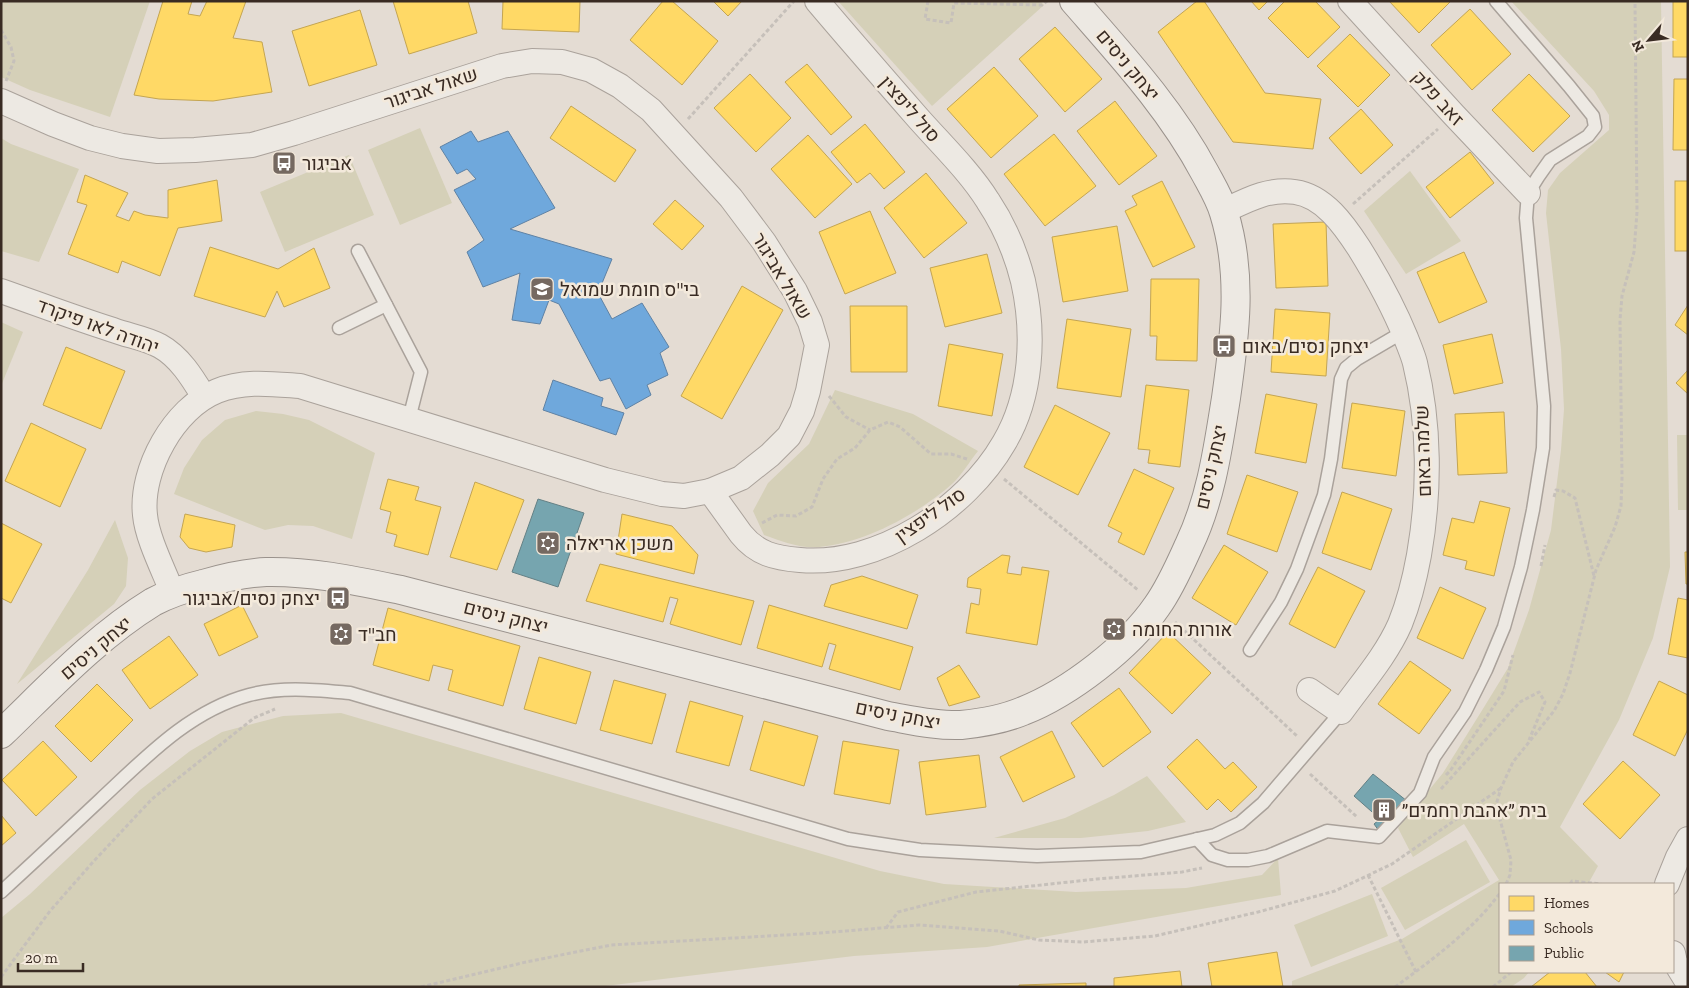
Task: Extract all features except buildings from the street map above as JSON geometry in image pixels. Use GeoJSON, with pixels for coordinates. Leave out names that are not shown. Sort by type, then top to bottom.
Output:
{"type":"FeatureCollection","features":[{"type":"Feature","properties":{"kind":"street","name":"סול ליפצין"},"geometry":{"type":"LineString","coordinates":[[710,491],[746,541],[762,553],[786,559],[819,562],[850,557],[886,545],[918,528],[967,491],[989,466],[1004,443],[1014,424],[1022,400],[1030,342],[1028,310],[1023,280],[1014,251],[988,200],[817,1]]}},
{"type":"Feature","properties":{"kind":"street","name":"יצחק ניסים"},"geometry":{"type":"LineString","coordinates":[[1,734],[87,652],[123,622],[155,601],[187,588],[222,579],[266,572],[343,578],[401,590],[878,713],[921,722],[959,725],[992,720],[1022,712],[1051,698],[1082,678],[1136,631],[1157,606],[1190,544],[1207,498],[1217,455],[1236,318],[1237,282],[1224,211],[1197,157],[1143,80],[1074,1]]}},
{"type":"Feature","properties":{"kind":"street","name":"זאב פלק"},"geometry":{"type":"LineString","coordinates":[[1350,1],[1528,193]]}},
{"type":"Feature","properties":{"kind":"street","name":"שאול אביגור"},"geometry":{"type":"LineString","coordinates":[[3,93],[44,120],[90,138],[122,146],[158,151],[195,150],[252,145],[502,66],[532,61],[562,62],[591,70],[620,86],[651,110],[731,198],[764,242],[795,291],[810,322],[817,345],[814,366],[802,410],[789,436],[770,455],[741,478],[710,491],[684,496],[662,494],[605,480],[300,386],[264,383],[238,385],[217,391],[193,406],[179,420],[163,442],[150,467],[144,493],[145,517],[173,594]]}},
{"type":"Feature","properties":{"kind":"street","name":"שלמה באום"},"geometry":{"type":"LineString","coordinates":[[1224,211],[1254,196],[1272,192],[1296,192],[1309,196],[1328,209],[1344,225],[1375,272],[1397,316],[1415,361],[1425,412],[1426,460],[1425,506],[1419,555],[1408,599],[1399,624],[1383,653],[1341,712]]}},
{"type":"Feature","properties":{"kind":"street","name":"יהודה לאו פיקרד"},"geometry":{"type":"LineString","coordinates":[[1,291],[160,346],[176,359],[190,375],[204,398]]}},
{"type":"Feature","properties":{"kind":"street"},"geometry":{"type":"LineString","coordinates":[[1309,690],[1341,712]]}},
{"type":"Feature","properties":{"kind":"street"},"geometry":{"type":"LineString","coordinates":[[1667,883],[1688,839]]}},
{"type":"Feature","properties":{"kind":"street"},"geometry":{"type":"LineString","coordinates":[[1674,958],[1688,983]]}},
{"type":"Feature","properties":{"kind":"lane"},"geometry":{"type":"LineString","coordinates":[[1197,839],[1212,855],[1228,860],[1248,860],[1268,856],[1327,831],[1379,837],[1420,792],[1434,757],[1465,712],[1486,670],[1504,627],[1521,567],[1543,448],[1544,406],[1526,218],[1528,193],[1550,160],[1588,136],[1595,127],[1593,116],[1496,1]]}},
{"type":"Feature","properties":{"kind":"lane"},"geometry":{"type":"LineString","coordinates":[[358,251],[421,372],[409,419]]}},
{"type":"Feature","properties":{"kind":"lane"},"geometry":{"type":"LineString","coordinates":[[340,328],[386,305]]}},
{"type":"Feature","properties":{"kind":"lane"},"geometry":{"type":"LineString","coordinates":[[1250,650],[1281,602],[1297,569],[1324,495],[1341,379],[1346,368],[1357,359],[1403,332]]}},
{"type":"Feature","properties":{"kind":"lane"},"geometry":{"type":"LineString","coordinates":[[1,892],[155,749],[191,722],[221,706],[248,696],[281,689],[350,693],[848,840],[920,850],[1037,856],[1140,852],[1215,835],[1240,823],[1263,803],[1341,712]]}},
{"type":"Feature","properties":{"kind":"path"},"geometry":{"type":"LineString","coordinates":[[674,134],[794,1]]}},
{"type":"Feature","properties":{"kind":"path"},"geometry":{"type":"LineString","coordinates":[[928,1],[925,19],[951,23],[954,3],[1042,5],[1048,1]]}},
{"type":"Feature","properties":{"kind":"path"},"geometry":{"type":"LineString","coordinates":[[1506,883],[1510,875],[1511,860],[1496,805],[1501,788],[1513,762],[1554,711],[1563,694],[1596,570],[1615,527],[1621,506],[1620,320],[1622,296],[1634,252],[1637,212],[1635,1]]}},
{"type":"Feature","properties":{"kind":"path"},"geometry":{"type":"LineString","coordinates":[[1,30],[10,47],[14,61],[3,93]]}},
{"type":"Feature","properties":{"kind":"path"},"geometry":{"type":"LineString","coordinates":[[1337,218],[1454,115]]}},
{"type":"Feature","properties":{"kind":"path"},"geometry":{"type":"LineString","coordinates":[[814,366],[831,398],[846,417],[870,430]]}},
{"type":"Feature","properties":{"kind":"path"},"geometry":{"type":"LineString","coordinates":[[741,534],[777,515],[796,516],[812,507],[823,479],[837,459],[855,448],[870,430],[888,422],[900,427],[931,454],[951,454],[989,466]]}},
{"type":"Feature","properties":{"kind":"path"},"geometry":{"type":"LineString","coordinates":[[1435,792],[1442,788],[1520,702],[1539,692],[1545,702],[1528,742]]}},
{"type":"Feature","properties":{"kind":"path"},"geometry":{"type":"LineString","coordinates":[[1,977],[50,911],[152,799],[254,718],[281,706]]}},
{"type":"Feature","properties":{"kind":"path"},"geometry":{"type":"LineString","coordinates":[[1297,763],[1379,837]]}},
{"type":"Feature","properties":{"kind":"path"},"geometry":{"type":"LineString","coordinates":[[420,987],[526,962],[611,945],[820,933],[919,925],[999,931],[1039,940],[1083,942],[1155,936],[1258,912],[1335,891],[1399,859],[1501,788]]}},
{"type":"Feature","properties":{"kind":"path"},"geometry":{"type":"LineString","coordinates":[[886,928],[898,912],[976,892],[1182,872],[1234,860]]}},
{"type":"Feature","properties":{"kind":"path"},"geometry":{"type":"LineString","coordinates":[[1368,875],[1416,972]]}},
{"type":"Feature","properties":{"kind":"path"},"geometry":{"type":"LineString","coordinates":[[1571,883],[1572,881],[1591,883]]}},
{"type":"Feature","properties":{"kind":"path"},"geometry":{"type":"LineString","coordinates":[[1395,987],[1434,960],[1485,913],[1499,894]]}},
{"type":"Feature","properties":{"kind":"path"},"geometry":{"type":"LineString","coordinates":[[1493,987],[1510,973]]}},
{"type":"Feature","properties":{"kind":"shaded area"},"geometry":{"type":"Polygon","coordinates":[[[1,1],[150,1],[110,117],[30,90],[1,77],[1,1]]]}},
{"type":"Feature","properties":{"kind":"shaded area"},"geometry":{"type":"Polygon","coordinates":[[[838,1],[1040,1],[1044,5],[932,106],[838,1]]]}},
{"type":"Feature","properties":{"kind":"shaded area"},"geometry":{"type":"Polygon","coordinates":[[[1511,1],[1661,1],[1670,567],[1653,638],[1619,720],[1560,827],[1598,866],[1589,883],[1499,883],[1499,973],[1528,973],[1511,987],[1292,987],[1292,981],[1402,939],[1499,880],[1464,824],[1413,857],[1398,828],[1443,773],[1508,668],[1529,610],[1551,530],[1564,409],[1561,349],[1546,213],[1548,190],[1560,173],[1609,130],[1609,115],[1594,91],[1511,1]]]}},
{"type":"Feature","properties":{"kind":"shaded area"},"geometry":{"type":"Polygon","coordinates":[[[420,128],[452,203],[400,225],[368,150],[420,128]]]}},
{"type":"Feature","properties":{"kind":"shaded area"},"geometry":{"type":"Polygon","coordinates":[[[1,138],[11,144],[79,169],[39,262],[1,251],[1,138]]]}},
{"type":"Feature","properties":{"kind":"shaded area"},"geometry":{"type":"Polygon","coordinates":[[[349,155],[374,215],[285,252],[260,192],[349,155]]]}},
{"type":"Feature","properties":{"kind":"shaded area"},"geometry":{"type":"Polygon","coordinates":[[[1410,171],[1461,241],[1406,274],[1364,211],[1410,171]]]}},
{"type":"Feature","properties":{"kind":"shaded area"},"geometry":{"type":"Polygon","coordinates":[[[1,322],[23,332],[1,386],[1,322]]]}},
{"type":"Feature","properties":{"kind":"shaded area"},"geometry":{"type":"Polygon","coordinates":[[[835,390],[913,414],[978,451],[956,480],[938,495],[907,516],[872,533],[854,540],[819,547],[791,544],[764,535],[753,511],[768,483],[809,444],[835,390]]]}},
{"type":"Feature","properties":{"kind":"shaded area"},"geometry":{"type":"Polygon","coordinates":[[[256,411],[283,414],[309,420],[375,453],[352,539],[313,526],[288,525],[265,530],[174,494],[184,468],[202,440],[225,420],[256,411]]]}},
{"type":"Feature","properties":{"kind":"shaded area"},"geometry":{"type":"Polygon","coordinates":[[[1677,435],[1688,435],[1688,510],[1678,510],[1677,435]]]}},
{"type":"Feature","properties":{"kind":"shaded area"},"geometry":{"type":"Polygon","coordinates":[[[115,520],[128,558],[126,586],[114,604],[17,684],[88,570],[115,520]]]}},
{"type":"Feature","properties":{"kind":"shaded area"},"geometry":{"type":"Polygon","coordinates":[[[341,713],[880,871],[944,884],[1076,892],[1186,888],[1262,875],[1278,858],[1281,895],[987,947],[854,956],[597,987],[1,987],[1,918],[30,894],[140,790],[190,751],[222,732],[283,716],[341,713]]]}},
{"type":"Feature","properties":{"kind":"shaded area"},"geometry":{"type":"Polygon","coordinates":[[[1147,776],[1186,822],[1148,831],[1081,838],[994,838],[1065,818],[1114,795],[1147,776]]]}},
{"type":"Feature","properties":{"kind":"shaded area"},"geometry":{"type":"Polygon","coordinates":[[[1466,840],[1490,882],[1405,930],[1381,888],[1466,840]]]}},
{"type":"Feature","properties":{"kind":"shaded area"},"geometry":{"type":"Polygon","coordinates":[[[1372,894],[1388,936],[1311,967],[1294,925],[1372,894]]]}},
{"type":"Feature","properties":{"kind":"place","name":"אביגור"},"geometry":{"type":"Point","coordinates":[284,163]}},
{"type":"Feature","properties":{"kind":"place","name":"בי\"ס חומת שמואל"},"geometry":{"type":"Point","coordinates":[542,289]}},
{"type":"Feature","properties":{"kind":"place","name":"יצחק נסים/באום"},"geometry":{"type":"Point","coordinates":[1224,346]}},
{"type":"Feature","properties":{"kind":"place","name":"משכן אריאלה"},"geometry":{"type":"Point","coordinates":[548,543]}},
{"type":"Feature","properties":{"kind":"place","name":"יצחק נסים/אביגור"},"geometry":{"type":"Point","coordinates":[338,598]}},
{"type":"Feature","properties":{"kind":"place","name":"אורות החומה"},"geometry":{"type":"Point","coordinates":[1114,629]}},
{"type":"Feature","properties":{"kind":"place","name":"חב\"ד"},"geometry":{"type":"Point","coordinates":[341,634]}},
{"type":"Feature","properties":{"kind":"place","name":"בית ״אהבת רחמים״"},"geometry":{"type":"Point","coordinates":[1384,810]}}]}
